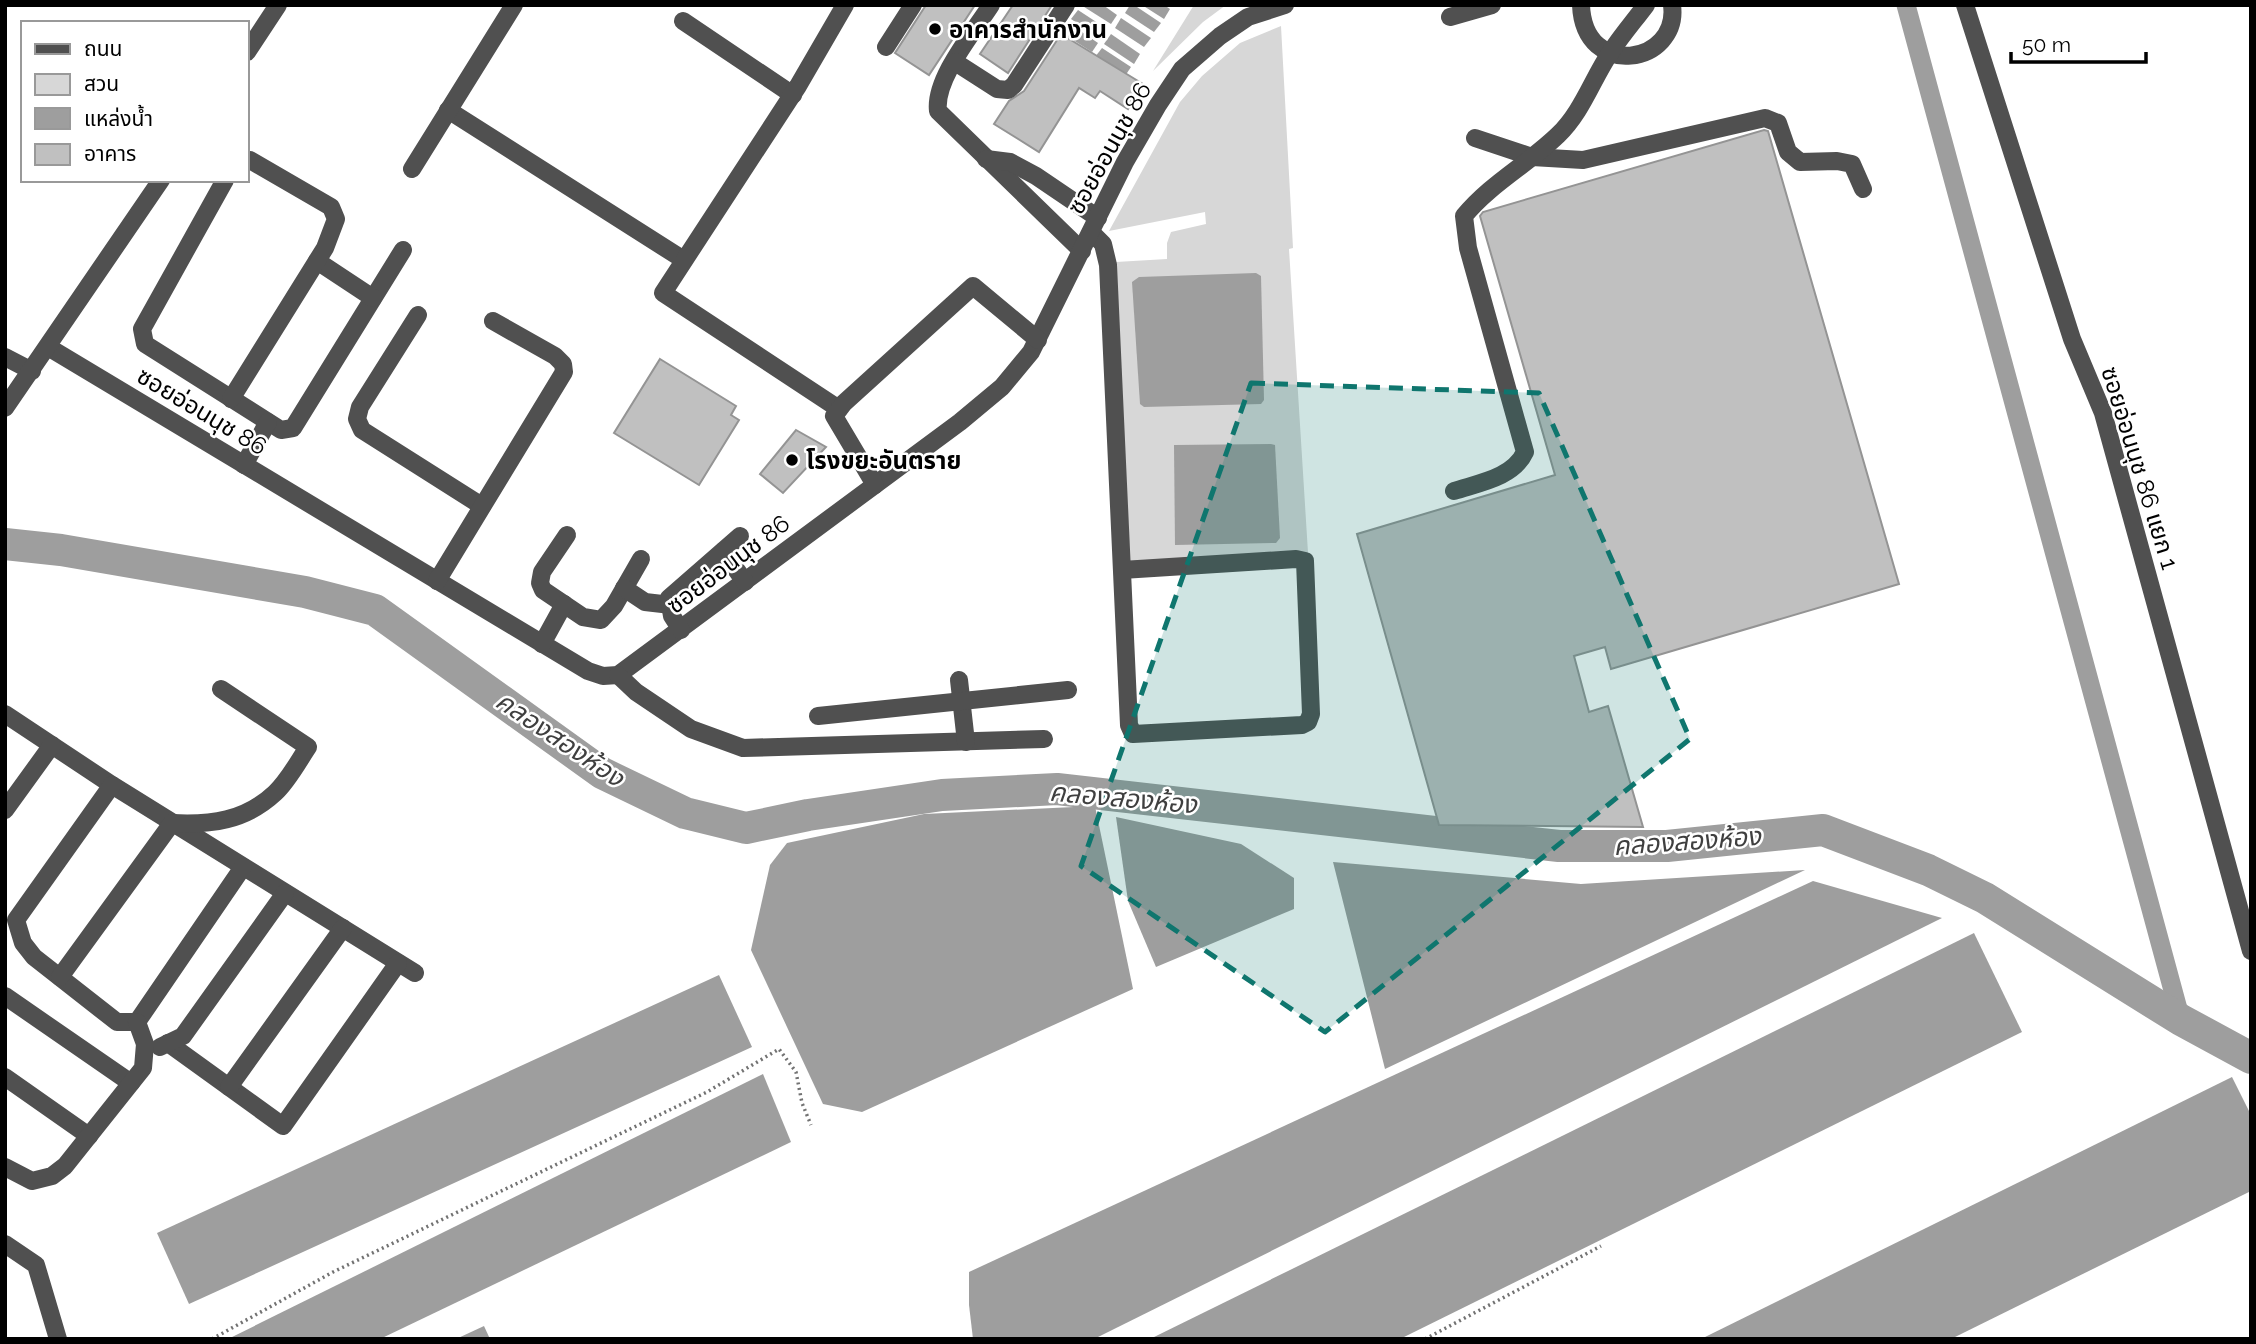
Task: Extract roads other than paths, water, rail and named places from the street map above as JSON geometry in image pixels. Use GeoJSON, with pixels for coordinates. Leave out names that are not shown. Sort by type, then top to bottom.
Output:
{"type":"FeatureCollection","features":[{"type":"Feature","properties":{"kind":"street"},"geometry":{"type":"LineString","coordinates":[[248,50],[278,5]]}},
{"type":"Feature","properties":{"kind":"street"},"geometry":{"type":"LineString","coordinates":[[412,169],[513,5]]}},
{"type":"Feature","properties":{"kind":"street"},"geometry":{"type":"LineString","coordinates":[[839,409],[663,293],[793,95],[845,5]]}},
{"type":"Feature","properties":{"kind":"street"},"geometry":{"type":"LineString","coordinates":[[886,47],[913,5]]}},
{"type":"Feature","properties":{"kind":"street"},"geometry":{"type":"LineString","coordinates":[[990,5],[939,92],[938,111],[1082,251]]}},
{"type":"Feature","properties":{"kind":"street"},"geometry":{"type":"LineString","coordinates":[[955,62],[997,89],[1008,90],[1014,85],[1066,5]]}},
{"type":"Feature","properties":{"kind":"street","name":"ซอยอ่อนนุช 86"},"geometry":{"type":"LineString","coordinates":[[48,347],[588,671],[603,676],[618,675],[960,422],[1002,387],[1038,340],[1125,162],[1157,105],[1182,69],[1220,36],[1248,17],[1285,5]]}},
{"type":"Feature","properties":{"kind":"street"},"geometry":{"type":"LineString","coordinates":[[1450,16],[1492,5]]}},
{"type":"Feature","properties":{"kind":"street"},"geometry":{"type":"LineString","coordinates":[[1581,5],[1582,21],[1587,35],[1597,46],[1610,54],[1632,56],[1653,49],[1663,39],[1670,25],[1672,5]]}},
{"type":"Feature","properties":{"kind":"street"},"geometry":{"type":"LineString","coordinates":[[1454,491],[1504,474],[1521,460],[1525,452],[1468,248],[1464,216],[1478,199],[1560,133],[1583,103],[1610,54],[1646,5]]}},
{"type":"Feature","properties":{"kind":"street","name":"ซอยอ่อนนุช 86 แยก 1"},"geometry":{"type":"LineString","coordinates":[[1965,5],[2072,339],[2103,413],[2251,951]]}},
{"type":"Feature","properties":{"kind":"street"},"geometry":{"type":"LineString","coordinates":[[682,21],[793,95]]}},
{"type":"Feature","properties":{"kind":"street"},"geometry":{"type":"LineString","coordinates":[[448,110],[684,260]]}},
{"type":"Feature","properties":{"kind":"street"},"geometry":{"type":"LineString","coordinates":[[1475,138],[1532,157],[1583,160],[1765,118],[1778,123],[1788,152],[1800,162],[1837,161],[1852,164],[1863,190]]}},
{"type":"Feature","properties":{"kind":"street"},"geometry":{"type":"LineString","coordinates":[[986,159],[1010,162],[1036,176],[1094,225],[1106,250],[1129,725],[1133,734],[1308,723],[1311,714],[1305,561],[1296,559],[1122,570]]}},
{"type":"Feature","properties":{"kind":"street"},"geometry":{"type":"LineString","coordinates":[[232,399],[325,248],[336,219],[331,207],[248,161]]}},
{"type":"Feature","properties":{"kind":"street"},"geometry":{"type":"LineString","coordinates":[[5,408],[160,182]]}},
{"type":"Feature","properties":{"kind":"street"},"geometry":{"type":"LineString","coordinates":[[224,182],[142,329],[145,344],[281,430],[293,428],[403,250]]}},
{"type":"Feature","properties":{"kind":"street"},"geometry":{"type":"LineString","coordinates":[[317,261],[373,298]]}},
{"type":"Feature","properties":{"kind":"street"},"geometry":{"type":"LineString","coordinates":[[875,485],[834,416],[973,286],[1038,340]]}},
{"type":"Feature","properties":{"kind":"street"},"geometry":{"type":"LineString","coordinates":[[418,314],[360,407],[357,419],[362,430],[482,506]]}},
{"type":"Feature","properties":{"kind":"street"},"geometry":{"type":"LineString","coordinates":[[437,581],[564,372],[563,364],[555,356],[493,321]]}},
{"type":"Feature","properties":{"kind":"street"},"geometry":{"type":"LineString","coordinates":[[5,357],[32,371]]}},
{"type":"Feature","properties":{"kind":"street"},"geometry":{"type":"LineString","coordinates":[[244,465],[268,422]]}},
{"type":"Feature","properties":{"kind":"street"},"geometry":{"type":"LineString","coordinates":[[566,536],[542,572],[540,583],[543,590],[583,617],[601,620],[614,606],[641,559]]}},
{"type":"Feature","properties":{"kind":"street"},"geometry":{"type":"LineString","coordinates":[[681,630],[673,616],[669,598],[740,536]]}},
{"type":"Feature","properties":{"kind":"street"},"geometry":{"type":"LineString","coordinates":[[723,551],[745,582]]}},
{"type":"Feature","properties":{"kind":"street"},"geometry":{"type":"LineString","coordinates":[[624,588],[645,603],[671,605]]}},
{"type":"Feature","properties":{"kind":"street"},"geometry":{"type":"LineString","coordinates":[[542,644],[564,604]]}},
{"type":"Feature","properties":{"kind":"street"},"geometry":{"type":"LineString","coordinates":[[618,675],[636,692],[691,729],[743,748],[1044,739]]}},
{"type":"Feature","properties":{"kind":"street"},"geometry":{"type":"LineString","coordinates":[[959,680],[966,742]]}},
{"type":"Feature","properties":{"kind":"street"},"geometry":{"type":"LineString","coordinates":[[172,823],[205,824],[241,816],[276,793],[307,747],[221,689]]}},
{"type":"Feature","properties":{"kind":"street"},"geometry":{"type":"LineString","coordinates":[[818,716],[1068,690]]}},
{"type":"Feature","properties":{"kind":"street"},"geometry":{"type":"LineString","coordinates":[[5,714],[172,823],[415,973]]}},
{"type":"Feature","properties":{"kind":"street"},"geometry":{"type":"LineString","coordinates":[[5,810],[52,746]]}},
{"type":"Feature","properties":{"kind":"street"},"geometry":{"type":"LineString","coordinates":[[112,785],[16,920],[23,943],[34,957],[117,1022],[137,1023]]}},
{"type":"Feature","properties":{"kind":"street"},"geometry":{"type":"LineString","coordinates":[[60,977],[172,823]]}},
{"type":"Feature","properties":{"kind":"street"},"geometry":{"type":"LineString","coordinates":[[137,1023],[243,867]]}},
{"type":"Feature","properties":{"kind":"street"},"geometry":{"type":"LineString","coordinates":[[144,1055],[183,1036],[285,893]]}},
{"type":"Feature","properties":{"kind":"street"},"geometry":{"type":"LineString","coordinates":[[229,1087],[342,928]]}},
{"type":"Feature","properties":{"kind":"street"},"geometry":{"type":"LineString","coordinates":[[169,1043],[283,1126],[398,963]]}},
{"type":"Feature","properties":{"kind":"street"},"geometry":{"type":"LineString","coordinates":[[5,996],[131,1083]]}},
{"type":"Feature","properties":{"kind":"street"},"geometry":{"type":"LineString","coordinates":[[5,1167],[32,1181],[52,1176],[65,1166],[143,1068],[145,1044],[137,1023]]}},
{"type":"Feature","properties":{"kind":"street"},"geometry":{"type":"LineString","coordinates":[[5,1077],[89,1136]]}},
{"type":"Feature","properties":{"kind":"street"},"geometry":{"type":"LineString","coordinates":[[5,1244],[36,1265],[58,1339]]}},
{"type":"Feature","properties":{"kind":"water"},"geometry":{"type":"Polygon","coordinates":[[[1081,5],[1103,5],[1117,15],[1111,24],[1081,5]]]}},
{"type":"Feature","properties":{"kind":"water"},"geometry":{"type":"Polygon","coordinates":[[[1130,5],[1161,23],[1154,32],[1125,13],[1130,5]]]}},
{"type":"Feature","properties":{"kind":"water"},"geometry":{"type":"Polygon","coordinates":[[[1142,5],[1164,5],[1170,9],[1164,19],[1142,5]]]}},
{"type":"Feature","properties":{"kind":"water"},"geometry":{"type":"Polygon","coordinates":[[[1078,10],[1107,29],[1101,39],[1071,19],[1078,10]]]}},
{"type":"Feature","properties":{"kind":"water"},"geometry":{"type":"Polygon","coordinates":[[[1121,18],[1151,38],[1144,47],[1115,28],[1121,18]]]}},
{"type":"Feature","properties":{"kind":"water"},"geometry":{"type":"Polygon","coordinates":[[[1069,23],[1098,43],[1092,52],[1062,33],[1069,23]]]}},
{"type":"Feature","properties":{"kind":"water"},"geometry":{"type":"Polygon","coordinates":[[[1111,34],[1140,54],[1134,64],[1104,44],[1111,34]]]}},
{"type":"Feature","properties":{"kind":"water"},"geometry":{"type":"Polygon","coordinates":[[[1102,48],[1131,67],[1125,76],[1095,57],[1102,48]]]}},
{"type":"Feature","properties":{"kind":"water"},"geometry":{"type":"Polygon","coordinates":[[[1256,273],[1261,276],[1264,400],[1261,404],[1144,407],[1140,404],[1132,282],[1139,277],[1256,273]]]}},
{"type":"Feature","properties":{"kind":"water"},"geometry":{"type":"Polygon","coordinates":[[[1174,445],[1275,445],[1280,538],[1276,543],[1175,545],[1174,445]]]}},
{"type":"Feature","properties":{"kind":"water"},"geometry":{"type":"Polygon","coordinates":[[[1095,806],[1133,989],[862,1112],[823,1104],[751,950],[770,865],[787,843],[924,814],[1095,806]]]}},
{"type":"Feature","properties":{"kind":"water"},"geometry":{"type":"Polygon","coordinates":[[[1116,817],[1241,844],[1294,878],[1294,909],[1156,967],[1128,901],[1116,817]]]}},
{"type":"Feature","properties":{"kind":"water"},"geometry":{"type":"Polygon","coordinates":[[[1333,862],[1581,884],[1805,870],[1385,1069],[1333,862]]]}},
{"type":"Feature","properties":{"kind":"water"},"geometry":{"type":"Polygon","coordinates":[[[1813,881],[1942,918],[1094,1339],[973,1339],[969,1272],[1813,881]]]}},
{"type":"Feature","properties":{"kind":"water"},"geometry":{"type":"Polygon","coordinates":[[[1974,933],[2022,1032],[1400,1339],[1150,1339],[1974,933]]]}},
{"type":"Feature","properties":{"kind":"water"},"geometry":{"type":"Polygon","coordinates":[[[719,975],[752,1047],[189,1304],[157,1233],[719,975]]]}},
{"type":"Feature","properties":{"kind":"water"},"geometry":{"type":"Polygon","coordinates":[[[763,1074],[791,1142],[380,1339],[228,1339],[763,1074]]]}},
{"type":"Feature","properties":{"kind":"water"},"geometry":{"type":"Polygon","coordinates":[[[2232,1077],[2251,1115],[2251,1191],[1951,1339],[1701,1339],[2232,1077]]]}},
{"type":"Feature","properties":{"kind":"water"},"geometry":{"type":"Polygon","coordinates":[[[484,1326],[490,1339],[456,1339],[484,1326]]]}},
{"type":"Feature","properties":{"kind":"waterway"},"geometry":{"type":"LineString","coordinates":[[1906,5],[2181,1020]]}},
{"type":"Feature","properties":{"kind":"waterway","name":"คลองสองห้อง"},"geometry":{"type":"LineString","coordinates":[[5,544],[61,550],[305,592],[375,610],[602,773],[685,813],[746,828],[808,815],[942,795],[1057,789],[1559,846],[1667,846],[1823,830],[1928,870],[1985,898],[2181,1020],[2251,1058]]}},
{"type":"Feature","properties":{"kind":"place","name":"อาคารสำนักงาน"},"geometry":{"type":"Point","coordinates":[935,29]}},
{"type":"Feature","properties":{"kind":"place","name":"โรงขยะอันตราย"},"geometry":{"type":"Point","coordinates":[792,460]}}]}
